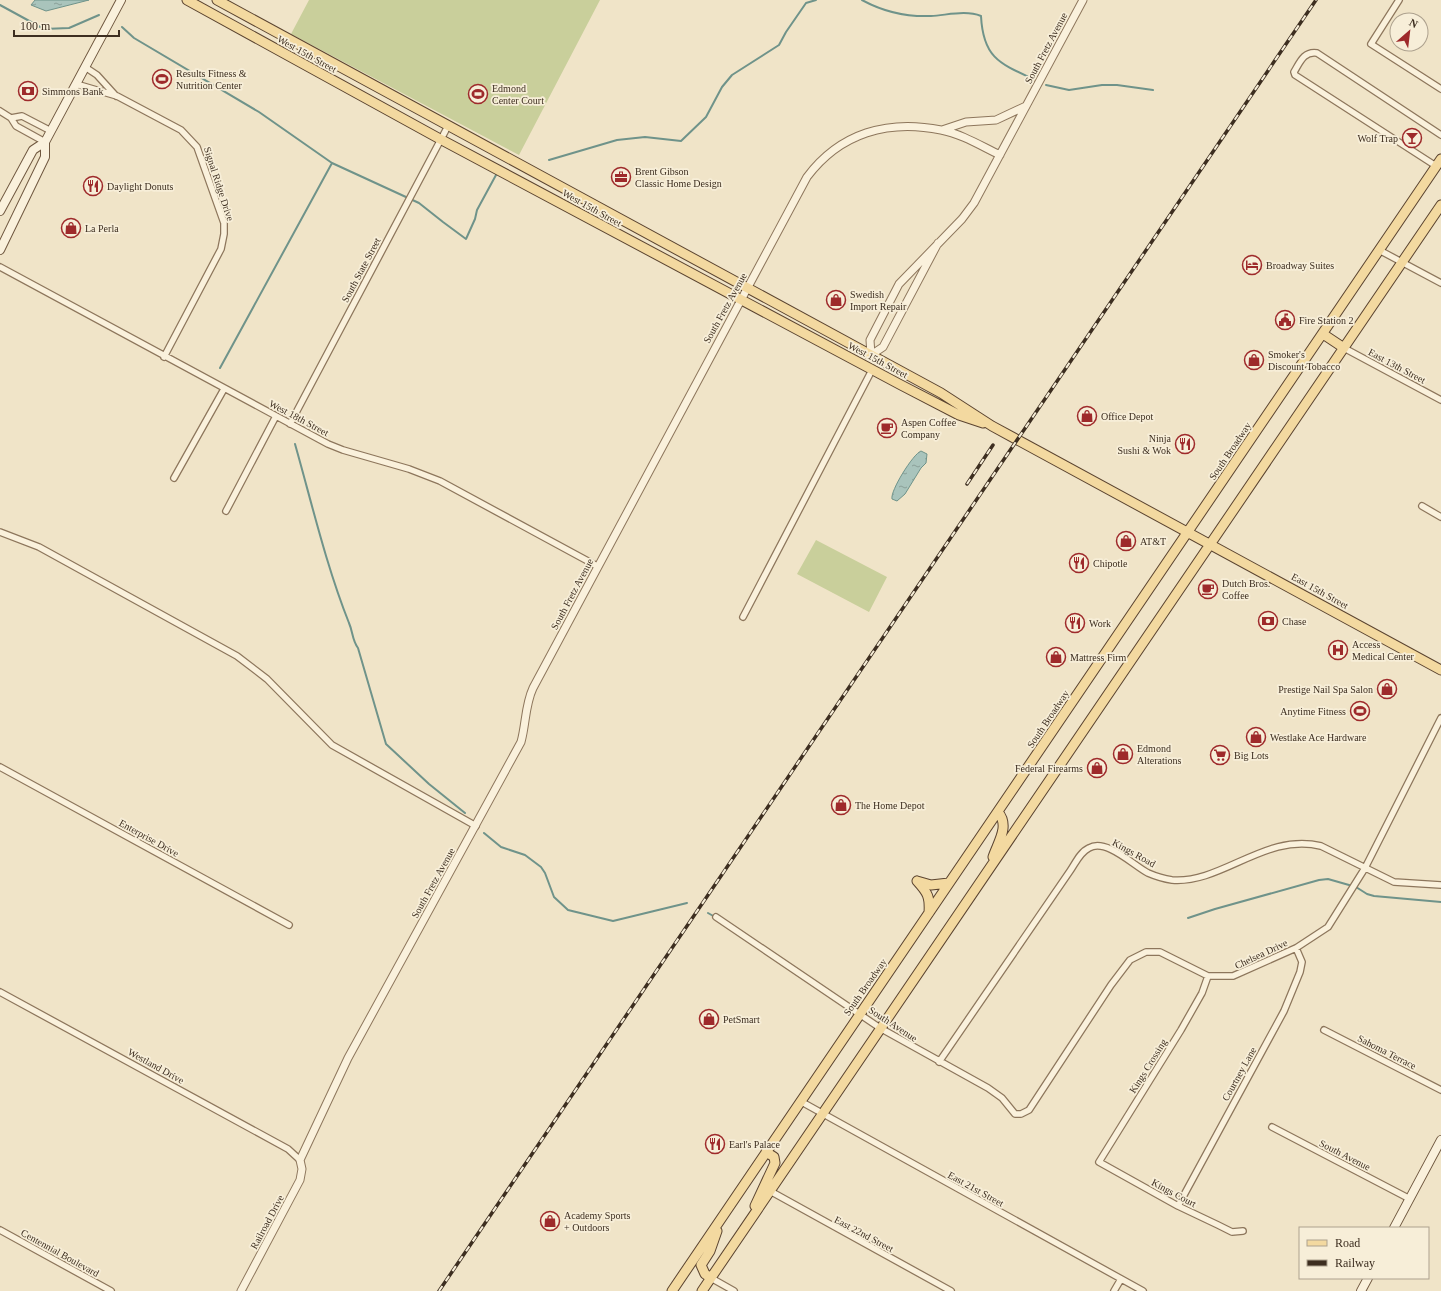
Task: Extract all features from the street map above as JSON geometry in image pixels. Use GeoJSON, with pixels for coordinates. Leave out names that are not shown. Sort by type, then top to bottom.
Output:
{"type":"FeatureCollection","features":[{"type":"Feature","properties":{"kind":"main road"},"geometry":{"type":"LineString","coordinates":[[0,211],[33,150],[45,142],[121,0]]}},
{"type":"Feature","properties":{"kind":"main road","name":"West 15th Street"},"geometry":{"type":"LineString","coordinates":[[187,0],[440,139],[872,370],[959,415],[992,426]]}},
{"type":"Feature","properties":{"kind":"main road","name":"West 15th Street"},"geometry":{"type":"LineString","coordinates":[[217,0],[942,393],[992,426],[1188,531]]}},
{"type":"Feature","properties":{"kind":"main road"},"geometry":{"type":"LineString","coordinates":[[0,250],[45,157],[45,142]]}},
{"type":"Feature","properties":{"kind":"main road","name":"South Broadway"},"geometry":{"type":"LineString","coordinates":[[672,1291],[1438,163]]}},
{"type":"Feature","properties":{"kind":"main road"},"geometry":{"type":"LineString","coordinates":[[702,1291],[1441,205]]}},
{"type":"Feature","properties":{"kind":"main road"},"geometry":{"type":"LineString","coordinates":[[1322,334],[1344,348]]}},
{"type":"Feature","properties":{"kind":"main road"},"geometry":{"type":"LineString","coordinates":[[871,355],[872,370]]}},
{"type":"Feature","properties":{"kind":"main road","name":"East 15th Street"},"geometry":{"type":"LineString","coordinates":[[1188,531],[1441,670]]}},
{"type":"Feature","properties":{"kind":"main road"},"geometry":{"type":"LineString","coordinates":[[988,869],[1004,827],[1004,821],[998,812]]}},
{"type":"Feature","properties":{"kind":"main road"},"geometry":{"type":"LineString","coordinates":[[929,913],[930,900],[917,881],[930,885],[950,883]]}},
{"type":"Feature","properties":{"kind":"main road"},"geometry":{"type":"LineString","coordinates":[[1395,1227],[1441,1140]]}},
{"type":"Feature","properties":{"kind":"main road"},"geometry":{"type":"LineString","coordinates":[[747,1224],[775,1163],[774,1157],[766,1152]]}},
{"type":"Feature","properties":{"kind":"main road"},"geometry":{"type":"LineString","coordinates":[[711,1278],[705,1274],[701,1265],[710,1251],[723,1217]]}},
{"type":"Feature","properties":{"kind":"main road"},"geometry":{"type":"LineString","coordinates":[[1361,1291],[1367,1279]]}},
{"type":"Feature","properties":{"kind":"street","name":"South Fretz Avenue"},"geometry":{"type":"LineString","coordinates":[[938,243],[883,347],[871,355],[870,340],[899,284],[938,243],[962,219],[974,202],[1083,0]]}},
{"type":"Feature","properties":{"kind":"street"},"geometry":{"type":"LineString","coordinates":[[1399,0],[1370,44],[1441,89]]}},
{"type":"Feature","properties":{"kind":"street"},"geometry":{"type":"LineString","coordinates":[[1438,163],[1357,116],[1295,75],[1294,72],[1305,55],[1311,52],[1317,52],[1441,136]]}},
{"type":"Feature","properties":{"kind":"street","name":"Signal Ridge Drive"},"geometry":{"type":"LineString","coordinates":[[85,67],[97,75],[117,96]]}},
{"type":"Feature","properties":{"kind":"street","name":"Signal Ridge Drive"},"geometry":{"type":"LineString","coordinates":[[76,84],[117,96],[181,130],[190,138],[197,147],[224,223],[224,234],[221,249],[164,357]]}},
{"type":"Feature","properties":{"kind":"street","name":"South Fretz Avenue"},"geometry":{"type":"LineString","coordinates":[[942,130],[966,122],[996,120],[1026,106]]}},
{"type":"Feature","properties":{"kind":"street"},"geometry":{"type":"LineString","coordinates":[[0,111],[11,118],[16,126],[45,142]]}},
{"type":"Feature","properties":{"kind":"street"},"geometry":{"type":"LineString","coordinates":[[11,118],[22,116],[51,131]]}},
{"type":"Feature","properties":{"kind":"street","name":"South State Street"},"geometry":{"type":"LineString","coordinates":[[290,424],[448,126]]}},
{"type":"Feature","properties":{"kind":"street","name":"South Fretz Avenue"},"geometry":{"type":"LineString","coordinates":[[300,1160],[348,1058],[521,742],[526,720],[526,706],[533,688],[740,299],[807,177],[829,152],[856,136],[872,130],[892,127],[942,130],[961,136],[1000,155]]}},
{"type":"Feature","properties":{"kind":"street"},"geometry":{"type":"LineString","coordinates":[[1379,250],[1441,283]]}},
{"type":"Feature","properties":{"kind":"street","name":"West 18th Street"},"geometry":{"type":"LineString","coordinates":[[0,267],[290,424],[343,450],[409,469],[440,481],[597,566]]}},
{"type":"Feature","properties":{"kind":"street","name":"East 13th Street"},"geometry":{"type":"LineString","coordinates":[[1344,348],[1441,400]]}},
{"type":"Feature","properties":{"kind":"street"},"geometry":{"type":"LineString","coordinates":[[743,617],[872,370]]}},
{"type":"Feature","properties":{"kind":"street"},"geometry":{"type":"LineString","coordinates":[[174,478],[224,389]]}},
{"type":"Feature","properties":{"kind":"street"},"geometry":{"type":"LineString","coordinates":[[226,511],[276,416]]}},
{"type":"Feature","properties":{"kind":"street"},"geometry":{"type":"LineString","coordinates":[[1422,506],[1441,517]]}},
{"type":"Feature","properties":{"kind":"street"},"geometry":{"type":"LineString","coordinates":[[0,532],[39,548],[237,656],[267,678],[332,745],[476,826]]}},
{"type":"Feature","properties":{"kind":"street","name":"Chelsea Drive"},"geometry":{"type":"LineString","coordinates":[[1022,1114],[1029,1110],[1111,985],[1130,960],[1146,952],[1160,952],[1208,976],[1233,976],[1296,948],[1328,927],[1365,868],[1441,718]]}},
{"type":"Feature","properties":{"kind":"street","name":"Enterprise Drive"},"geometry":{"type":"LineString","coordinates":[[0,767],[289,925]]}},
{"type":"Feature","properties":{"kind":"street","name":"Kings Road"},"geometry":{"type":"LineString","coordinates":[[939,1062],[1081,855],[1089,848],[1101,846],[1112,850],[1149,873],[1172,880],[1198,877],[1275,847],[1308,843],[1321,846],[1394,882],[1441,885]]}},
{"type":"Feature","properties":{"kind":"street","name":"South Avenue"},"geometry":{"type":"LineString","coordinates":[[716,917],[880,1028],[988,1088],[1002,1098],[1015,1114],[1022,1114]]}},
{"type":"Feature","properties":{"kind":"street","name":"Courtney Lane"},"geometry":{"type":"LineString","coordinates":[[1178,1206],[1284,1011],[1300,972],[1302,962],[1296,948]]}},
{"type":"Feature","properties":{"kind":"street","name":"Kings Crossing"},"geometry":{"type":"LineString","coordinates":[[1099,1162],[1181,1030],[1202,993],[1208,976]]}},
{"type":"Feature","properties":{"kind":"street","name":"Westland Drive"},"geometry":{"type":"LineString","coordinates":[[0,992],[282,1145],[292,1151],[300,1160]]}},
{"type":"Feature","properties":{"kind":"street","name":"Sahoma Terrace"},"geometry":{"type":"LineString","coordinates":[[1324,1030],[1441,1090]]}},
{"type":"Feature","properties":{"kind":"street","name":"East 21st Street"},"geometry":{"type":"LineString","coordinates":[[800,1101],[1143,1291]]}},
{"type":"Feature","properties":{"kind":"street","name":"South Avenue"},"geometry":{"type":"LineString","coordinates":[[1272,1127],[1410,1199]]}},
{"type":"Feature","properties":{"kind":"street","name":"Railroad Drive"},"geometry":{"type":"LineString","coordinates":[[241,1291],[300,1180],[302,1169],[300,1160]]}},
{"type":"Feature","properties":{"kind":"street","name":"Kings Court"},"geometry":{"type":"LineString","coordinates":[[1099,1162],[1178,1206],[1232,1232],[1243,1231]]}},
{"type":"Feature","properties":{"kind":"street","name":"East 22nd Street"},"geometry":{"type":"LineString","coordinates":[[770,1191],[951,1291]]}},
{"type":"Feature","properties":{"kind":"street","name":"Centennial Boulevard"},"geometry":{"type":"LineString","coordinates":[[0,1230],[111,1291]]}},
{"type":"Feature","properties":{"kind":"street"},"geometry":{"type":"LineString","coordinates":[[711,1278],[734,1291]]}},
{"type":"Feature","properties":{"kind":"street"},"geometry":{"type":"LineString","coordinates":[[1114,1291],[1122,1279]]}},
{"type":"Feature","properties":{"kind":"green space","name":"Edmond Center Court"},"geometry":{"type":"Polygon","coordinates":[[[309,0],[600,0],[519,155],[291,34],[309,0]]]}},
{"type":"Feature","properties":{"kind":"green space"},"geometry":{"type":"Polygon","coordinates":[[[816,540],[887,577],[869,612],[797,574],[816,540]]]}},
{"type":"Feature","properties":{"kind":"water"},"geometry":{"type":"Polygon","coordinates":[[[35,0],[89,0],[46,11],[31,5],[35,0]]]}},
{"type":"Feature","properties":{"kind":"water"},"geometry":{"type":"Polygon","coordinates":[[[921,451],[927,454],[926,463],[921,468],[905,494],[897,501],[892,499],[892,495],[903,473],[921,451]]]}},
{"type":"Feature","properties":{"kind":"waterway"},"geometry":{"type":"LineString","coordinates":[[549,160],[617,140],[645,137],[681,141],[706,117],[722,87],[732,75],[779,45],[806,3],[816,0]]}},
{"type":"Feature","properties":{"kind":"waterway"},"geometry":{"type":"LineString","coordinates":[[862,0],[887,11],[904,15],[931,16],[969,13],[981,16],[982,30],[985,40],[994,56],[1010,68],[1031,78]]}},
{"type":"Feature","properties":{"kind":"waterway"},"geometry":{"type":"LineString","coordinates":[[0,5],[44,29],[69,28],[99,15]]}},
{"type":"Feature","properties":{"kind":"waterway"},"geometry":{"type":"LineString","coordinates":[[122,27],[134,38],[259,112],[332,163],[419,203],[466,239],[475,219],[477,210],[496,175]]}},
{"type":"Feature","properties":{"kind":"waterway"},"geometry":{"type":"LineString","coordinates":[[1046,85],[1069,90],[1102,85],[1117,85],[1153,90]]}},
{"type":"Feature","properties":{"kind":"waterway"},"geometry":{"type":"LineString","coordinates":[[220,368],[332,163]]}},
{"type":"Feature","properties":{"kind":"waterway"},"geometry":{"type":"LineString","coordinates":[[295,444],[326,557],[358,648],[386,744],[429,784],[465,813]]}},
{"type":"Feature","properties":{"kind":"waterway"},"geometry":{"type":"LineString","coordinates":[[484,833],[501,847],[525,855],[541,867],[545,873],[554,897],[568,910],[613,921],[687,903]]}},
{"type":"Feature","properties":{"kind":"waterway"},"geometry":{"type":"LineString","coordinates":[[1188,918],[1319,880],[1328,879],[1356,887],[1367,894],[1374,896],[1441,902]]}},
{"type":"Feature","properties":{"kind":"waterway"},"geometry":{"type":"LineString","coordinates":[[708,913],[715,917]]}},
{"type":"Feature","properties":{"kind":"railway"},"geometry":{"type":"LineString","coordinates":[[439,1291],[1316,0]]}},
{"type":"Feature","properties":{"kind":"railway"},"geometry":{"type":"LineString","coordinates":[[967,484],[993,445]]}},
{"type":"Feature","properties":{"kind":"place","name":"Results Fitness & Nutrition Center"},"geometry":{"type":"Point","coordinates":[162,79]}},
{"type":"Feature","properties":{"kind":"place","name":"Simmons Bank"},"geometry":{"type":"Point","coordinates":[28,91]}},
{"type":"Feature","properties":{"kind":"place","name":"Edmond Center Court"},"geometry":{"type":"Point","coordinates":[478,94]}},
{"type":"Feature","properties":{"kind":"place","name":"Wolf Trap"},"geometry":{"type":"Point","coordinates":[1412,138]}},
{"type":"Feature","properties":{"kind":"place","name":"Brent Gibson Classic Home Design"},"geometry":{"type":"Point","coordinates":[621,177]}},
{"type":"Feature","properties":{"kind":"place","name":"Daylight Donuts"},"geometry":{"type":"Point","coordinates":[93,186]}},
{"type":"Feature","properties":{"kind":"place","name":"La Perla"},"geometry":{"type":"Point","coordinates":[71,228]}},
{"type":"Feature","properties":{"kind":"place","name":"Broadway Suites"},"geometry":{"type":"Point","coordinates":[1252,265]}},
{"type":"Feature","properties":{"kind":"place","name":"Swedish Import Repair"},"geometry":{"type":"Point","coordinates":[836,300]}},
{"type":"Feature","properties":{"kind":"place","name":"Fire Station 2"},"geometry":{"type":"Point","coordinates":[1285,320]}},
{"type":"Feature","properties":{"kind":"place","name":"Smoker's Discount Tobacco"},"geometry":{"type":"Point","coordinates":[1254,360]}},
{"type":"Feature","properties":{"kind":"place","name":"Office Depot"},"geometry":{"type":"Point","coordinates":[1087,416]}},
{"type":"Feature","properties":{"kind":"place","name":"Aspen Coffee Company"},"geometry":{"type":"Point","coordinates":[887,428]}},
{"type":"Feature","properties":{"kind":"place","name":"Ninja Sushi & Wok"},"geometry":{"type":"Point","coordinates":[1185,444]}},
{"type":"Feature","properties":{"kind":"place","name":"AT&T"},"geometry":{"type":"Point","coordinates":[1126,541]}},
{"type":"Feature","properties":{"kind":"place","name":"Chipotle"},"geometry":{"type":"Point","coordinates":[1079,563]}},
{"type":"Feature","properties":{"kind":"place","name":"Dutch Bros. Coffee"},"geometry":{"type":"Point","coordinates":[1208,589]}},
{"type":"Feature","properties":{"kind":"place","name":"Chase"},"geometry":{"type":"Point","coordinates":[1268,621]}},
{"type":"Feature","properties":{"kind":"place","name":"Work"},"geometry":{"type":"Point","coordinates":[1075,623]}},
{"type":"Feature","properties":{"kind":"place","name":"Access Medical Center"},"geometry":{"type":"Point","coordinates":[1338,650]}},
{"type":"Feature","properties":{"kind":"place","name":"Mattress Firm"},"geometry":{"type":"Point","coordinates":[1056,657]}},
{"type":"Feature","properties":{"kind":"place","name":"Prestige Nail Spa Salon"},"geometry":{"type":"Point","coordinates":[1387,689]}},
{"type":"Feature","properties":{"kind":"place","name":"Anytime Fitness"},"geometry":{"type":"Point","coordinates":[1360,711]}},
{"type":"Feature","properties":{"kind":"place","name":"Westlake Ace Hardware"},"geometry":{"type":"Point","coordinates":[1256,737]}},
{"type":"Feature","properties":{"kind":"place","name":"Edmond Alterations"},"geometry":{"type":"Point","coordinates":[1123,754]}},
{"type":"Feature","properties":{"kind":"place","name":"Big Lots"},"geometry":{"type":"Point","coordinates":[1220,755]}},
{"type":"Feature","properties":{"kind":"place","name":"Federal Firearms"},"geometry":{"type":"Point","coordinates":[1097,768]}},
{"type":"Feature","properties":{"kind":"place","name":"The Home Depot"},"geometry":{"type":"Point","coordinates":[841,805]}},
{"type":"Feature","properties":{"kind":"place","name":"PetSmart"},"geometry":{"type":"Point","coordinates":[709,1019]}},
{"type":"Feature","properties":{"kind":"place","name":"Earl's Palace"},"geometry":{"type":"Point","coordinates":[715,1144]}},
{"type":"Feature","properties":{"kind":"place","name":"Academy Sports + Outdoors"},"geometry":{"type":"Point","coordinates":[550,1221]}}]}
